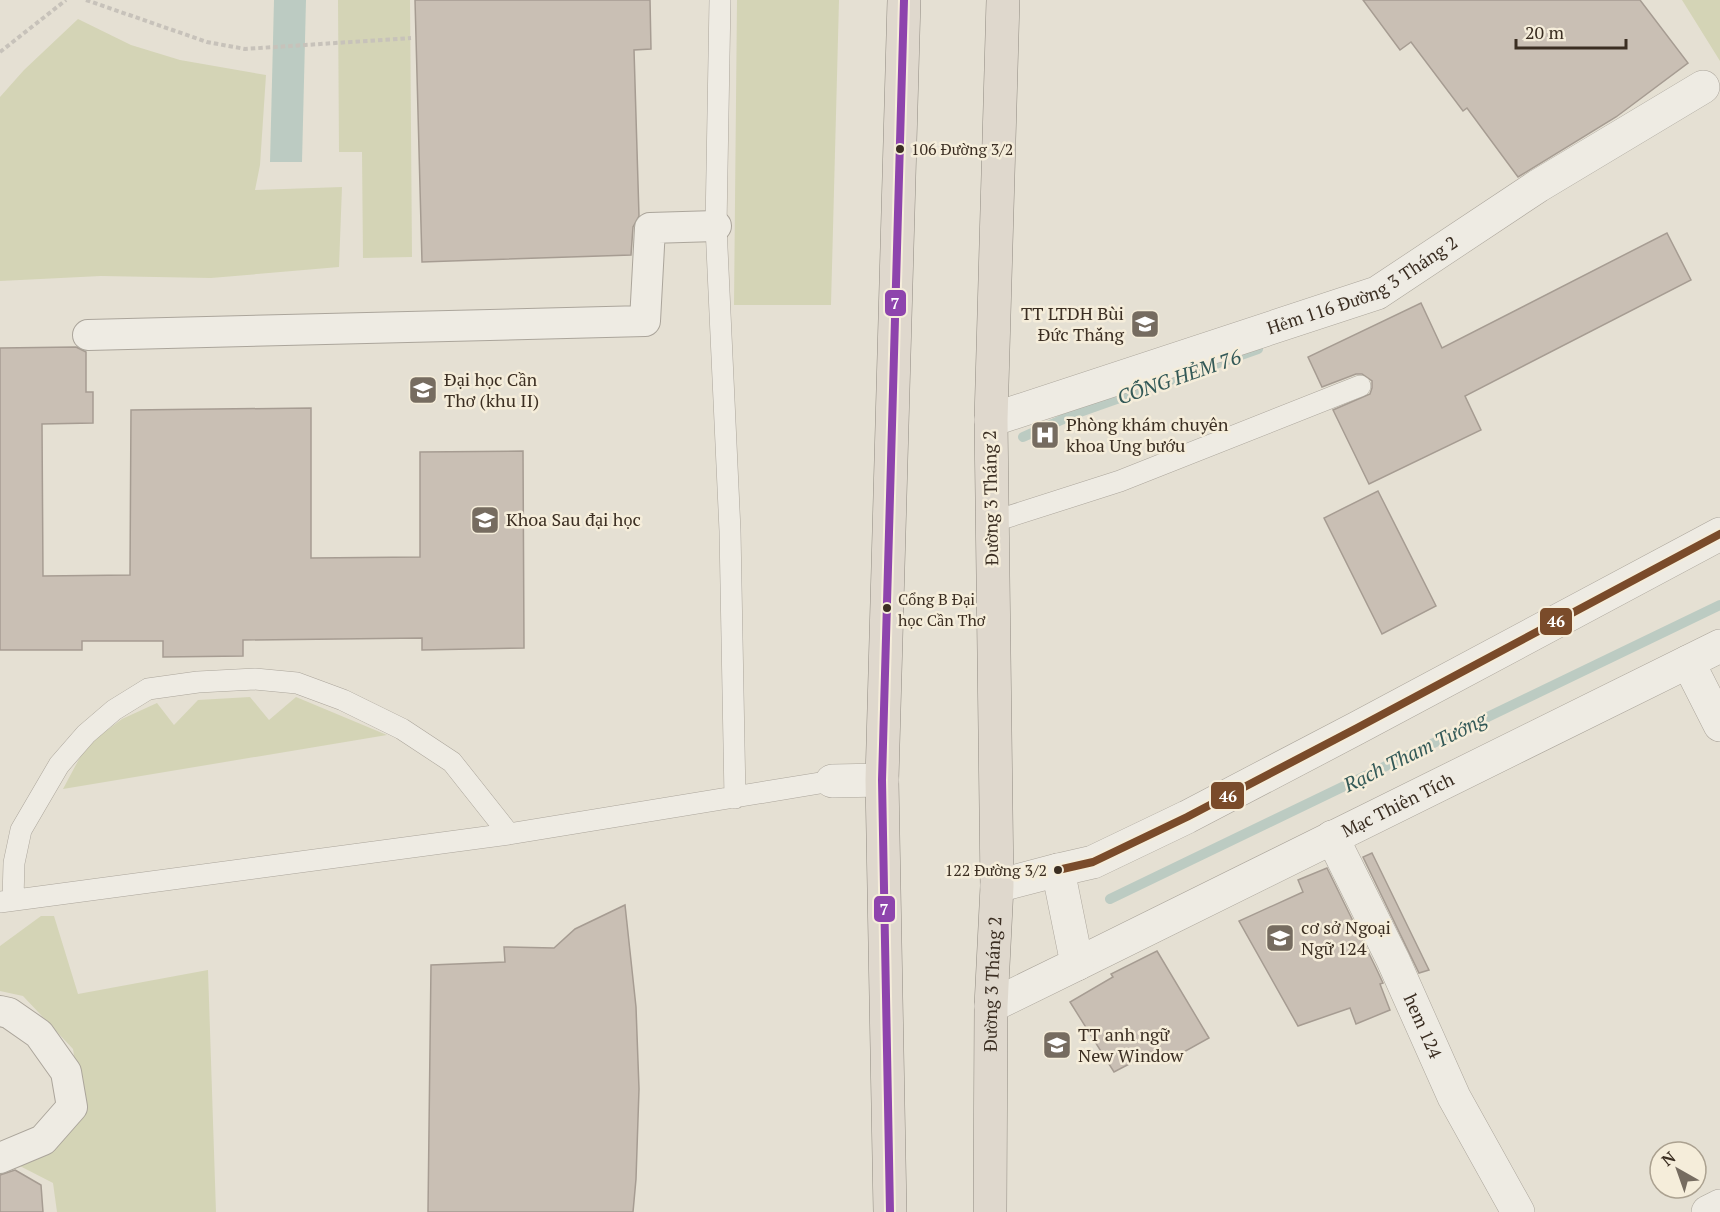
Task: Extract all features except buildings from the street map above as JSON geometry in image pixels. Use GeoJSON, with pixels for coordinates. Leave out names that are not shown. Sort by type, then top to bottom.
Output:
{"type":"FeatureCollection","features":[{"type":"Feature","properties":{"kind":"highway"},"geometry":{"type":"LineString","coordinates":[[890,1212],[882,780],[904,0]]}},
{"type":"Feature","properties":{"kind":"highway","name":"Đường 3 Tháng 2"},"geometry":{"type":"LineString","coordinates":[[990,1212],[991,1006],[997,886],[991,420],[1003,0]]}},
{"type":"Feature","properties":{"kind":"street","name":"Hẻm 116 Đường 3 Tháng 2"},"geometry":{"type":"LineString","coordinates":[[991,420],[1377,293],[1538,186],[1702,87]]}},
{"type":"Feature","properties":{"kind":"street"},"geometry":{"type":"LineString","coordinates":[[88,335],[645,321],[650,228],[716,226]]}},
{"type":"Feature","properties":{"kind":"street"},"geometry":{"type":"LineString","coordinates":[[997,886],[1093,862],[1197,812],[1720,534]]}},
{"type":"Feature","properties":{"kind":"street","name":"Mạc Thiên Tích"},"geometry":{"type":"LineString","coordinates":[[991,1006],[1720,646]]}},
{"type":"Feature","properties":{"kind":"street"},"geometry":{"type":"LineString","coordinates":[[1688,662],[1720,725]]}},
{"type":"Feature","properties":{"kind":"street"},"geometry":{"type":"LineString","coordinates":[[832,781],[882,780]]}},
{"type":"Feature","properties":{"kind":"street","name":"hem 124"},"geometry":{"type":"LineString","coordinates":[[1332,837],[1393,960],[1454,1096],[1518,1212]]}},
{"type":"Feature","properties":{"kind":"street"},"geometry":{"type":"LineString","coordinates":[[1058,870],[1077,964]]}},
{"type":"Feature","properties":{"kind":"street"},"geometry":{"type":"LineString","coordinates":[[0,1011],[9,1013],[39,1034],[66,1072],[72,1107],[43,1140],[0,1158]]}},
{"type":"Feature","properties":{"kind":"street"},"geometry":{"type":"LineString","coordinates":[[1708,1212],[1720,1206]]}},
{"type":"Feature","properties":{"kind":"lane"},"geometry":{"type":"LineString","coordinates":[[720,0],[716,226],[730,531],[735,798]]}},
{"type":"Feature","properties":{"kind":"lane"},"geometry":{"type":"LineString","coordinates":[[992,522],[1120,481],[1360,386]]}},
{"type":"Feature","properties":{"kind":"lane"},"geometry":{"type":"LineString","coordinates":[[509,834],[452,762],[402,729],[343,700],[297,683],[255,679],[198,681],[148,689],[114,710],[86,734],[59,765],[21,830],[7,900],[509,834],[832,781]]}},
{"type":"Feature","properties":{"kind":"path"},"geometry":{"type":"LineString","coordinates":[[0,52],[66,0]]}},
{"type":"Feature","properties":{"kind":"path"},"geometry":{"type":"LineString","coordinates":[[86,0],[207,42],[245,49],[411,38]]}},
{"type":"Feature","properties":{"kind":"green space"},"geometry":{"type":"Polygon","coordinates":[[[338,0],[410,0],[412,257],[363,258],[362,152],[339,152],[338,0]]]}},
{"type":"Feature","properties":{"kind":"green space"},"geometry":{"type":"Polygon","coordinates":[[[737,0],[839,0],[831,305],[734,305],[737,0]]]}},
{"type":"Feature","properties":{"kind":"green space"},"geometry":{"type":"Polygon","coordinates":[[[1682,0],[1720,0],[1720,61],[1682,0]]]}},
{"type":"Feature","properties":{"kind":"green space"},"geometry":{"type":"Polygon","coordinates":[[[78,19],[131,45],[180,60],[266,75],[260,165],[255,190],[342,187],[339,267],[211,278],[101,276],[0,281],[0,97],[24,70],[78,19]]]}},
{"type":"Feature","properties":{"kind":"green space"},"geometry":{"type":"Polygon","coordinates":[[[250,697],[269,720],[296,697],[387,735],[63,789],[86,746],[122,719],[157,703],[174,725],[198,700],[250,697]]]}},
{"type":"Feature","properties":{"kind":"green space"},"geometry":{"type":"Polygon","coordinates":[[[41,916],[54,916],[78,994],[208,970],[216,1212],[57,1212],[53,1183],[16,1164],[82,1107],[73,1049],[23,996],[0,991],[0,946],[41,916]]]}},
{"type":"Feature","properties":{"kind":"shaded area"},"geometry":{"type":"Polygon","coordinates":[[[274,0],[306,0],[302,162],[270,162],[274,0]]]}},
{"type":"Feature","properties":{"kind":"waterway","name":"CỐNG HẺM 76"},"geometry":{"type":"LineString","coordinates":[[1023,437],[1077,413],[1258,349]]}},
{"type":"Feature","properties":{"kind":"waterway","name":"Rạch Tham Tướng"},"geometry":{"type":"LineString","coordinates":[[1110,899],[1720,605]]}},
{"type":"Feature","properties":{"kind":"transit line","name":"7"},"geometry":{"type":"LineString","coordinates":[[890,1212],[882,780],[904,0]]}},
{"type":"Feature","properties":{"kind":"transit line","name":"46"},"geometry":{"type":"LineString","coordinates":[[1058,870],[1093,862],[1187,817],[1720,534]]}},
{"type":"Feature","properties":{"kind":"place","name":"106 Đường 3/2"},"geometry":{"type":"Point","coordinates":[900,149]}},
{"type":"Feature","properties":{"kind":"place","name":"TT LTDH Bùi Đức Thắng"},"geometry":{"type":"Point","coordinates":[1145,324]}},
{"type":"Feature","properties":{"kind":"place","name":"Đại học Cần Thơ (khu II)"},"geometry":{"type":"Point","coordinates":[423,390]}},
{"type":"Feature","properties":{"kind":"place","name":"Phòng khám chuyên khoa Ung bướu"},"geometry":{"type":"Point","coordinates":[1045,435]}},
{"type":"Feature","properties":{"kind":"place","name":"Khoa Sau đại học"},"geometry":{"type":"Point","coordinates":[485,520]}},
{"type":"Feature","properties":{"kind":"place","name":"Cổng B Đại học Cần Thơ"},"geometry":{"type":"Point","coordinates":[887,608]}},
{"type":"Feature","properties":{"kind":"place","name":"122 Đường 3/2"},"geometry":{"type":"Point","coordinates":[1058,870]}},
{"type":"Feature","properties":{"kind":"place","name":"cơ sở Ngoại Ngữ 124"},"geometry":{"type":"Point","coordinates":[1280,938]}},
{"type":"Feature","properties":{"kind":"place","name":"TT anh ngữ New Window"},"geometry":{"type":"Point","coordinates":[1057,1045]}}]}
